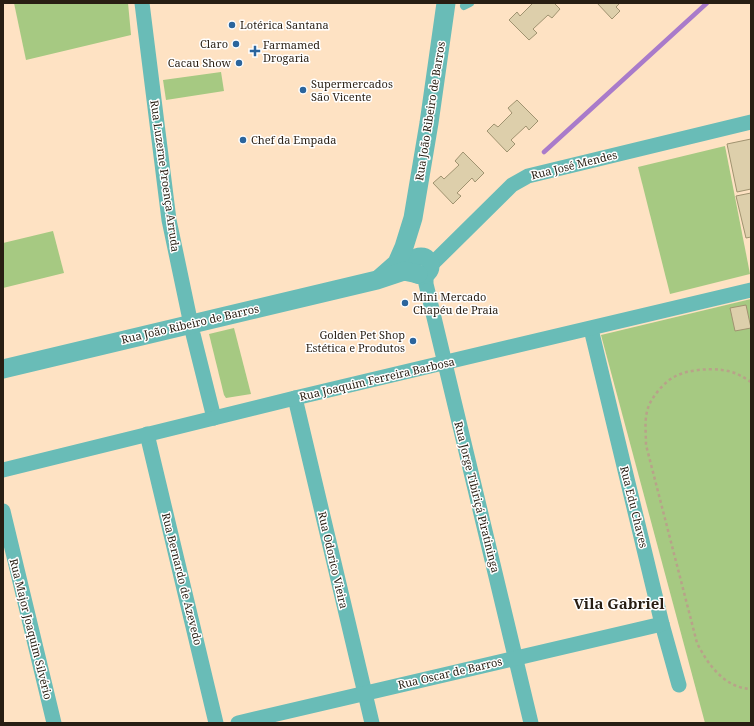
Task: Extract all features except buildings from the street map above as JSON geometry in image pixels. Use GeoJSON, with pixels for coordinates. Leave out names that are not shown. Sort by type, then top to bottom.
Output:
{"type":"FeatureCollection","features":[{"type":"Feature","properties":{"kind":"street","name":"Rua Luzerne Proença Arruda"},"geometry":{"type":"LineString","coordinates":[[142,3],[169,220],[191,324],[214,418]]}},
{"type":"Feature","properties":{"kind":"street","name":"Rua João Ribeiro de Barros"},"geometry":{"type":"LineString","coordinates":[[377,280],[397,263],[404,247],[413,218],[429,124],[460,4]]}},
{"type":"Feature","properties":{"kind":"street","name":"Rua José Mendes"},"geometry":{"type":"LineString","coordinates":[[426,268],[512,185],[528,176],[751,122]]}},
{"type":"Feature","properties":{"kind":"street","name":"Rua João Ribeiro de Barros"},"geometry":{"type":"LineString","coordinates":[[3,369],[377,280],[404,271],[426,268],[417,247],[413,218]]}},
{"type":"Feature","properties":{"kind":"street","name":"Rua Jorge Tibiriçá Piratininga"},"geometry":{"type":"LineString","coordinates":[[426,268],[426,284],[444,363],[531,723]]}},
{"type":"Feature","properties":{"kind":"street","name":"Rua Joaquim Ferreira Barbosa"},"geometry":{"type":"LineString","coordinates":[[3,470],[295,398],[751,290]]}},
{"type":"Feature","properties":{"kind":"street","name":"Rua Edu Chaves"},"geometry":{"type":"LineString","coordinates":[[590,329],[662,624],[679,685]]}},
{"type":"Feature","properties":{"kind":"street","name":"Rua Odorico Vieira"},"geometry":{"type":"LineString","coordinates":[[295,398],[372,723]]}},
{"type":"Feature","properties":{"kind":"street","name":"Rua Bernardo de Azevedo"},"geometry":{"type":"LineString","coordinates":[[147,434],[216,723]]}},
{"type":"Feature","properties":{"kind":"street","name":"Rua Major Joaquim Silvério"},"geometry":{"type":"LineString","coordinates":[[3,511],[54,723]]}},
{"type":"Feature","properties":{"kind":"street","name":"Rua Oscar de Barros"},"geometry":{"type":"LineString","coordinates":[[238,723],[662,624]]}},
{"type":"Feature","properties":{"kind":"path"},"geometry":{"type":"LineString","coordinates":[[751,382],[737,374],[722,370],[692,371],[673,377],[659,391],[648,407],[645,423],[646,445],[697,643],[704,657],[714,670],[728,682],[743,689],[751,690]]}},
{"type":"Feature","properties":{"kind":"green space"},"geometry":{"type":"Polygon","coordinates":[[[14,3],[128,3],[131,35],[26,60],[14,3]]]}},
{"type":"Feature","properties":{"kind":"green space"},"geometry":{"type":"Polygon","coordinates":[[[221,72],[224,91],[166,100],[163,80],[221,72]]]}},
{"type":"Feature","properties":{"kind":"green space"},"geometry":{"type":"Polygon","coordinates":[[[725,146],[750,274],[670,294],[638,167],[725,146]]]}},
{"type":"Feature","properties":{"kind":"green space"},"geometry":{"type":"Polygon","coordinates":[[[53,231],[64,273],[3,288],[3,243],[53,231]]]}},
{"type":"Feature","properties":{"kind":"green space"},"geometry":{"type":"Polygon","coordinates":[[[751,299],[751,723],[705,723],[601,335],[751,299]]]}},
{"type":"Feature","properties":{"kind":"green space"},"geometry":{"type":"Polygon","coordinates":[[[234,328],[251,394],[226,398],[209,334],[234,328]]]}},
{"type":"Feature","properties":{"kind":"waterway"},"geometry":{"type":"LineString","coordinates":[[544,152],[707,3]]}},
{"type":"Feature","properties":{"kind":"place","name":"Lotérica Santana"},"geometry":{"type":"Point","coordinates":[232,25]}},
{"type":"Feature","properties":{"kind":"place","name":"Claro"},"geometry":{"type":"Point","coordinates":[236,44]}},
{"type":"Feature","properties":{"kind":"place","name":"Farmamed Drogaria"},"geometry":{"type":"Point","coordinates":[255,51]}},
{"type":"Feature","properties":{"kind":"place","name":"Cacau Show"},"geometry":{"type":"Point","coordinates":[239,63]}},
{"type":"Feature","properties":{"kind":"place","name":"Supermercados São Vicente"},"geometry":{"type":"Point","coordinates":[303,90]}},
{"type":"Feature","properties":{"kind":"place","name":"Chef da Empada"},"geometry":{"type":"Point","coordinates":[243,140]}},
{"type":"Feature","properties":{"kind":"place","name":"Mini Mercado Chapéu de Praia"},"geometry":{"type":"Point","coordinates":[405,303]}},
{"type":"Feature","properties":{"kind":"place","name":"Golden Pet Shop Estética e Produtos"},"geometry":{"type":"Point","coordinates":[413,341]}},
{"type":"Feature","properties":{"kind":"district","name":"Vila Gabriel"},"geometry":{"type":"Point","coordinates":[619,604]}}]}
